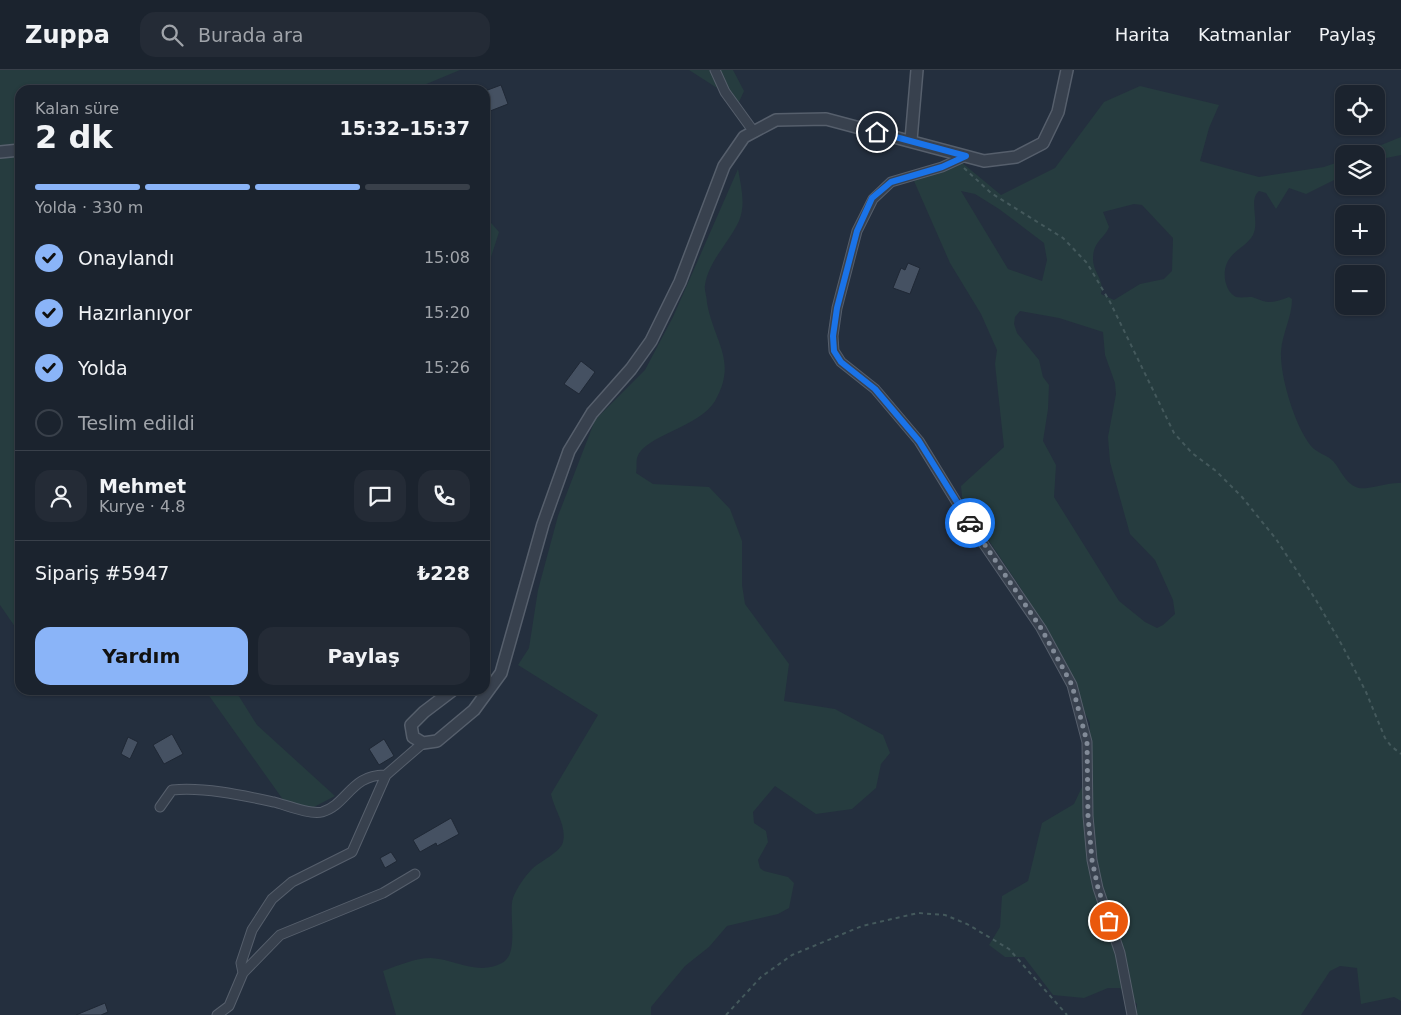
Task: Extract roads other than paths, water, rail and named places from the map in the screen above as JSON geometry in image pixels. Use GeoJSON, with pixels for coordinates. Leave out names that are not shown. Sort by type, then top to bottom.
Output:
{"type":"FeatureCollection","features":[{"type":"Feature","properties":{"kind":"street"},"geometry":{"type":"LineString","coordinates":[[715,70],[725,92],[754,132]]}},
{"type":"Feature","properties":{"kind":"street"},"geometry":{"type":"LineString","coordinates":[[911,140],[917,70]]}},
{"type":"Feature","properties":{"kind":"street"},"geometry":{"type":"LineString","coordinates":[[490,688],[501,673],[516,626],[543,524],[569,451],[592,413],[631,369],[651,341],[680,282],[724,166],[744,137],[776,120],[826,119],[911,140],[961,158],[984,161],[1016,157],[1043,143],[1058,112],[1067,70]]}},
{"type":"Feature","properties":{"kind":"street"},"geometry":{"type":"LineString","coordinates":[[0,152],[15,150]]}},
{"type":"Feature","properties":{"kind":"street"},"geometry":{"type":"LineString","coordinates":[[961,158],[891,182],[872,198],[857,231],[837,308],[833,336],[834,351],[841,362],[875,389],[919,441],[970,524],[1041,628],[1072,685],[1087,742],[1088,816],[1092,860],[1098,888],[1120,953],[1132,1015]]}},
{"type":"Feature","properties":{"kind":"street"},"geometry":{"type":"LineString","coordinates":[[423,743],[413,737],[411,725],[424,712],[446,695]]}},
{"type":"Feature","properties":{"kind":"street"},"geometry":{"type":"LineString","coordinates":[[242,973],[241,963],[252,930],[272,899],[292,882],[352,852],[386,775],[423,743],[437,741],[474,710],[485,695]]}},
{"type":"Feature","properties":{"kind":"street"},"geometry":{"type":"LineString","coordinates":[[160,807],[172,790],[192,788],[271,802],[313,812],[322,812],[334,805],[354,786],[374,775],[386,775]]}},
{"type":"Feature","properties":{"kind":"street"},"geometry":{"type":"LineString","coordinates":[[217,1015],[229,1006],[242,973],[280,935],[383,893],[415,874]]}}]}
